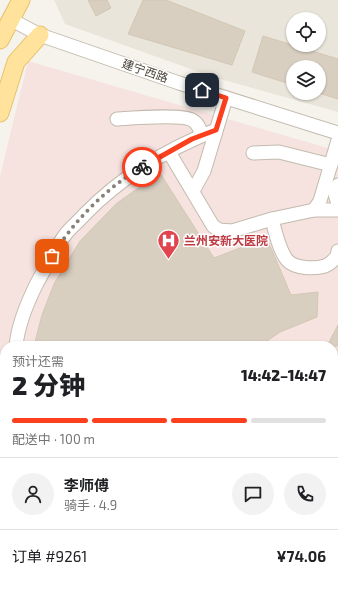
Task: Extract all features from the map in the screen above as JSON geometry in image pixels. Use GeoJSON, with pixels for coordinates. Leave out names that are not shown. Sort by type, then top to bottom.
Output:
{"type":"FeatureCollection","features":[{"type":"Feature","properties":{"kind":"main road"},"geometry":{"type":"LineString","coordinates":[[0,40],[3,18],[21,0]]}},
{"type":"Feature","properties":{"kind":"main road"},"geometry":{"type":"LineString","coordinates":[[0,113],[16,62],[40,35]]}},
{"type":"Feature","properties":{"kind":"street","name":"建宁西路"},"geometry":{"type":"LineString","coordinates":[[3,18],[40,35],[338,134]]}},
{"type":"Feature","properties":{"kind":"street"},"geometry":{"type":"LineString","coordinates":[[193,191],[204,171],[226,98]]}},
{"type":"Feature","properties":{"kind":"street"},"geometry":{"type":"LineString","coordinates":[[117,119],[180,117],[191,119],[198,124],[202,135]]}},
{"type":"Feature","properties":{"kind":"street"},"geometry":{"type":"LineString","coordinates":[[16,341],[28,301],[66,234],[99,200],[132,173],[168,152],[202,135],[216,130]]}},
{"type":"Feature","properties":{"kind":"street"},"geometry":{"type":"LineString","coordinates":[[314,210],[320,201],[338,140]]}},
{"type":"Feature","properties":{"kind":"street"},"geometry":{"type":"LineString","coordinates":[[168,152],[213,226],[219,230],[232,231],[272,219],[314,210],[338,210]]}},
{"type":"Feature","properties":{"kind":"street"},"geometry":{"type":"LineString","coordinates":[[253,153],[279,152],[331,165]]}},
{"type":"Feature","properties":{"kind":"street"},"geometry":{"type":"LineString","coordinates":[[338,185],[335,194],[338,204]]}},
{"type":"Feature","properties":{"kind":"street"},"geometry":{"type":"LineString","coordinates":[[272,219],[276,235],[286,259],[293,265],[313,268],[325,266],[337,256],[338,251]]}},
{"type":"Feature","properties":{"kind":"shaded area"},"geometry":{"type":"Polygon","coordinates":[[[54,0],[338,0],[338,112],[295,100],[326,100],[326,60],[286,60],[286,97],[213,77],[65,24],[54,0]]]}},
{"type":"Feature","properties":{"kind":"shaded area","name":"兰州安新大医院"},"geometry":{"type":"Polygon","coordinates":[[[28,61],[338,151],[338,341],[0,341],[0,176],[28,61]]]}},
{"type":"Feature","properties":{"kind":"building"},"geometry":{"type":"Polygon","coordinates":[[[88,0],[107,0],[111,8],[96,16],[88,0]]]}},
{"type":"Feature","properties":{"kind":"building"},"geometry":{"type":"Polygon","coordinates":[[[143,0],[166,0],[245,31],[232,65],[128,34],[143,0]]]}},
{"type":"Feature","properties":{"kind":"building"},"geometry":{"type":"Polygon","coordinates":[[[263,36],[286,43],[286,52],[315,52],[338,59],[338,99],[326,95],[326,60],[286,60],[286,83],[252,72],[263,36]]]}},
{"type":"Feature","properties":{"kind":"building"},"geometry":{"type":"Polygon","coordinates":[[[160,173],[214,258],[245,246],[268,241],[291,295],[318,292],[317,317],[280,332],[267,341],[35,341],[42,315],[54,284],[80,241],[117,203],[160,173]]]}},
{"type":"Feature","properties":{"kind":"building"},"geometry":{"type":"Polygon","coordinates":[[[338,325],[338,341],[330,341],[338,325]]]}},
{"type":"Feature","properties":{"kind":"way so far"},"geometry":{"type":"LineString","coordinates":[[52,256],[66,234],[99,200],[132,173],[142,167]]}},
{"type":"Feature","properties":{"kind":"place","name":"兰州安新大医院"},"geometry":{"type":"Point","coordinates":[169,260]}},
{"type":"Feature","properties":{"kind":"route"},"geometry":{"type":"LineString","coordinates":[[142,167],[192,139],[216,130],[226,98],[202,90]]}}]}
